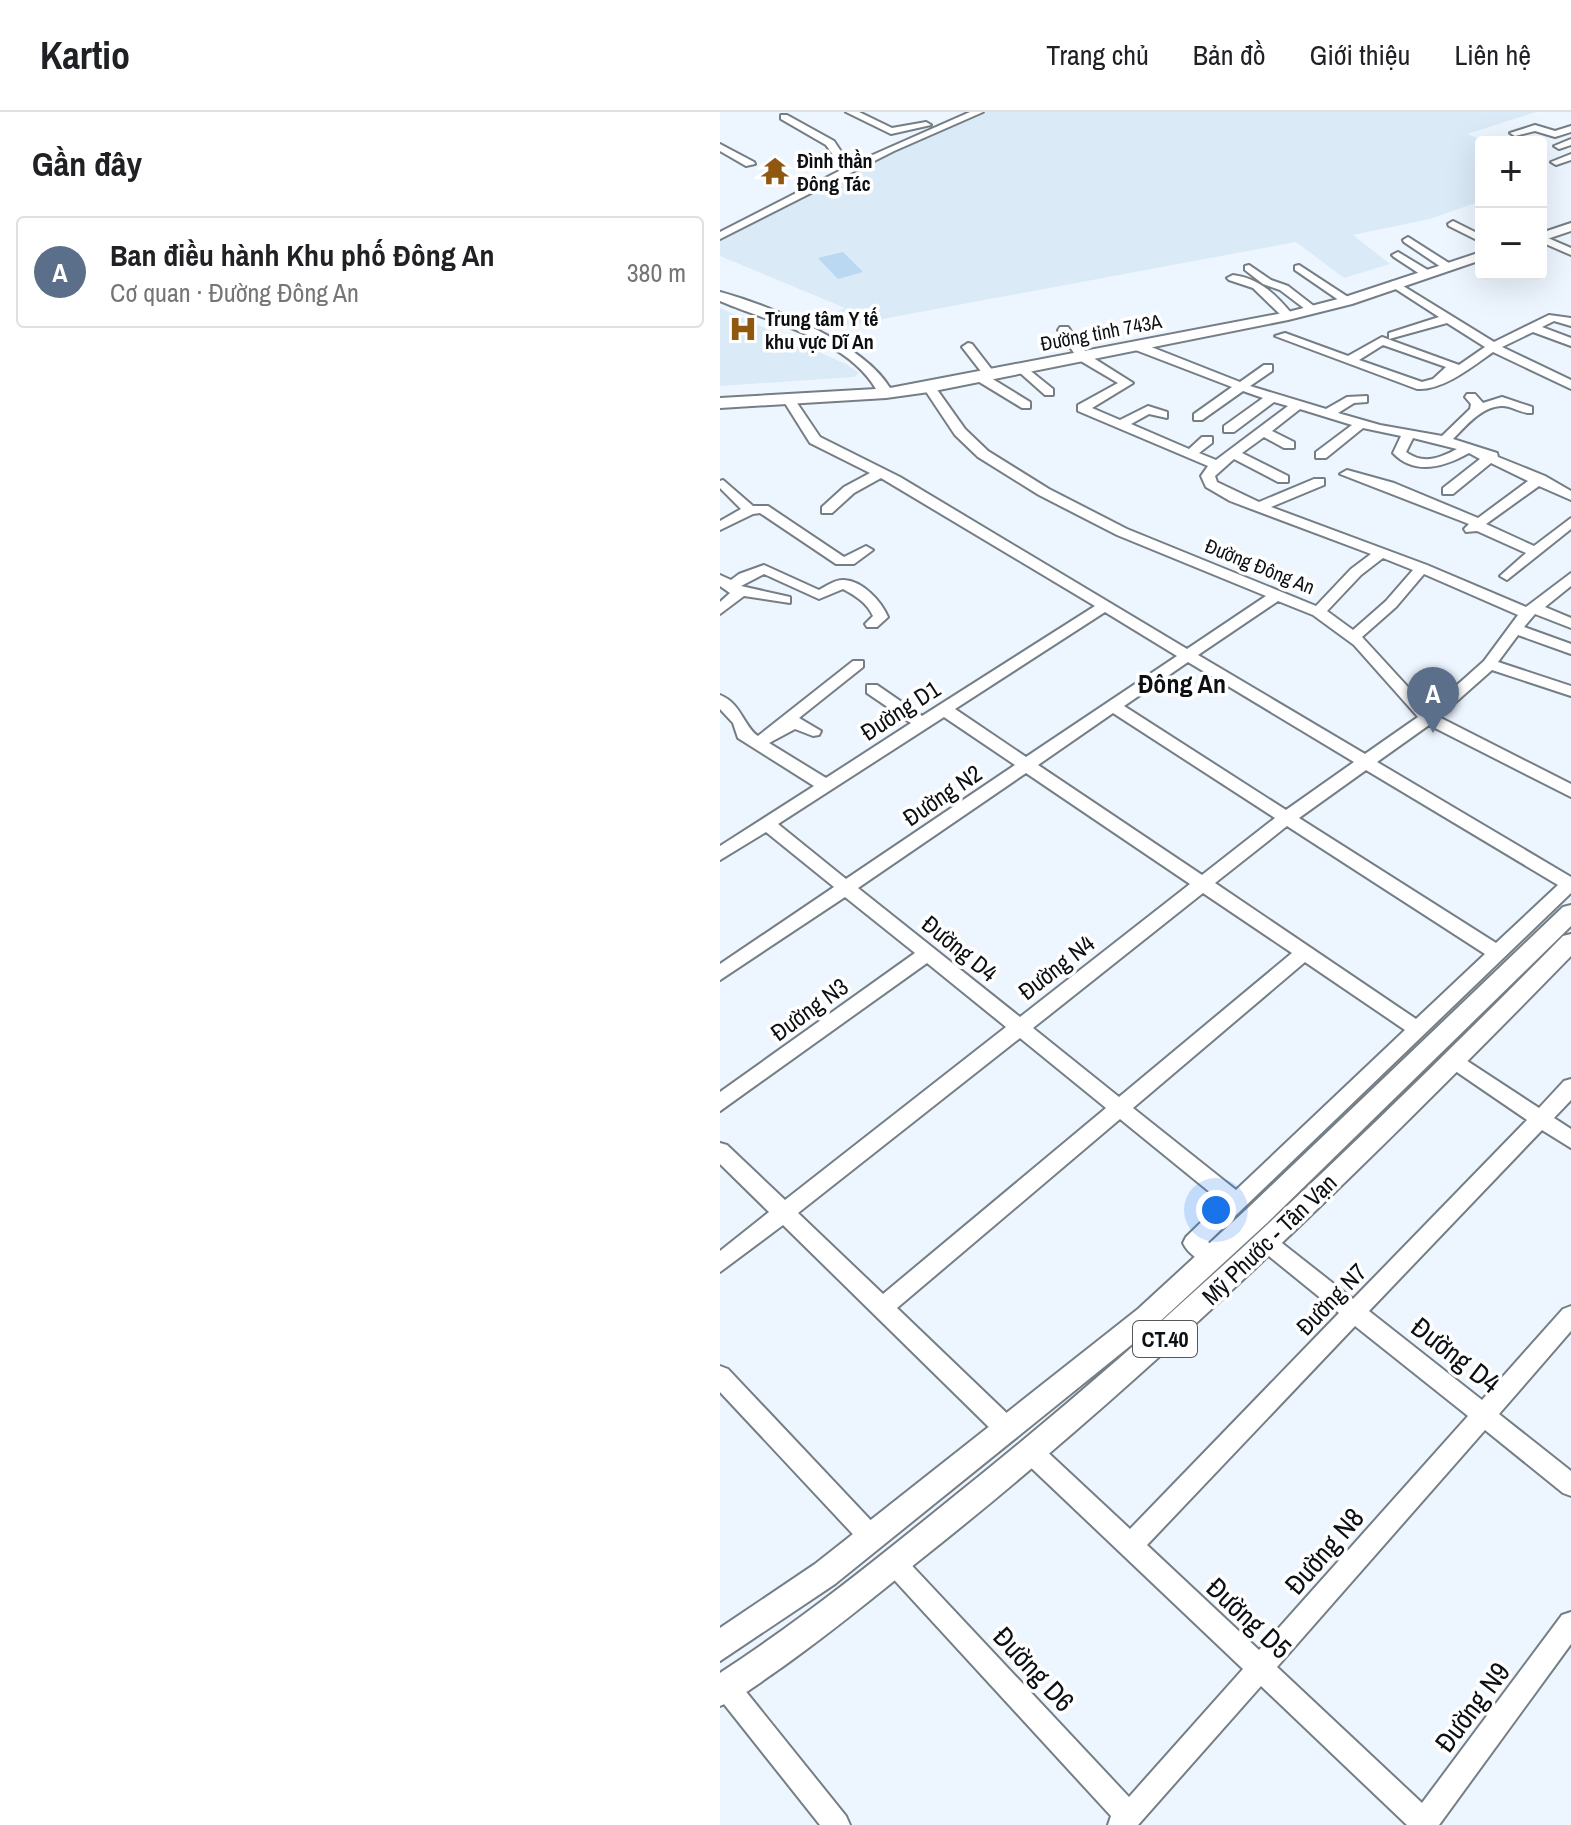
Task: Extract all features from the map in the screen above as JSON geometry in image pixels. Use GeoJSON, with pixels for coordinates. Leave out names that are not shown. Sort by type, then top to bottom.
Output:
{"type":"FeatureCollection","features":[{"type":"Feature","properties":{"kind":"main road"},"geometry":{"type":"LineString","coordinates":[[1547,235],[1568,230]]}},
{"type":"Feature","properties":{"kind":"main road","name":"Đường tỉnh 743A"},"geometry":{"type":"LineString","coordinates":[[720,403],[886,393],[929,387],[1288,316],[1347,301],[1475,258]]}},
{"type":"Feature","properties":{"kind":"main road"},"geometry":{"type":"LineString","coordinates":[[720,296],[859,359],[876,374],[886,393]]}},
{"type":"Feature","properties":{"kind":"main road","name":"Mỹ Phước - Tân Vạn"},"geometry":{"type":"LineString","coordinates":[[720,1646],[825,1574],[1147,1317],[1571,913]]}},
{"type":"Feature","properties":{"kind":"main road","name":"Mỹ Phước - Tân Vạn"},"geometry":{"type":"LineString","coordinates":[[723,1689],[802,1636],[1033,1454],[1172,1333],[1455,1061],[1571,942]]}},
{"type":"Feature","properties":{"kind":"street"},"geometry":{"type":"LineString","coordinates":[[851,112],[891,131],[915,125],[941,127]]}},
{"type":"Feature","properties":{"kind":"street"},"geometry":{"type":"LineString","coordinates":[[943,112],[962,119]]}},
{"type":"Feature","properties":{"kind":"street"},"geometry":{"type":"LineString","coordinates":[[720,236],[849,171],[978,112]]}},
{"type":"Feature","properties":{"kind":"street"},"geometry":{"type":"LineString","coordinates":[[784,117],[830,143],[849,171]]}},
{"type":"Feature","properties":{"kind":"street"},"geometry":{"type":"LineString","coordinates":[[1515,133],[1535,128],[1555,134],[1571,129]]}},
{"type":"Feature","properties":{"kind":"street"},"geometry":{"type":"LineString","coordinates":[[819,136],[835,130]]}},
{"type":"Feature","properties":{"kind":"street"},"geometry":{"type":"LineString","coordinates":[[1559,146],[1571,142]]}},
{"type":"Feature","properties":{"kind":"street"},"geometry":{"type":"LineString","coordinates":[[720,147],[750,164]]}},
{"type":"Feature","properties":{"kind":"street"},"geometry":{"type":"LineString","coordinates":[[1556,162],[1571,157]]}},
{"type":"Feature","properties":{"kind":"street"},"geometry":{"type":"LineString","coordinates":[[720,224],[736,229]]}},
{"type":"Feature","properties":{"kind":"street"},"geometry":{"type":"LineString","coordinates":[[1453,224],[1475,236]]}},
{"type":"Feature","properties":{"kind":"street"},"geometry":{"type":"LineString","coordinates":[[1408,240],[1448,267]]}},
{"type":"Feature","properties":{"kind":"street"},"geometry":{"type":"LineString","coordinates":[[1547,240],[1571,252]]}},
{"type":"Feature","properties":{"kind":"street"},"geometry":{"type":"LineString","coordinates":[[1398,255],[1427,274]]}},
{"type":"Feature","properties":{"kind":"street"},"geometry":{"type":"LineString","coordinates":[[1249,268],[1266,281],[1284,288],[1313,310]]}},
{"type":"Feature","properties":{"kind":"street"},"geometry":{"type":"LineString","coordinates":[[1299,268],[1347,301]]}},
{"type":"Feature","properties":{"kind":"street"},"geometry":{"type":"LineString","coordinates":[[1233,278],[1248,279],[1288,316]]}},
{"type":"Feature","properties":{"kind":"street"},"geometry":{"type":"LineString","coordinates":[[1395,284],[1493,347],[1571,385]]}},
{"type":"Feature","properties":{"kind":"street"},"geometry":{"type":"LineString","coordinates":[[1454,374],[1493,347],[1553,317],[1571,322]]}},
{"type":"Feature","properties":{"kind":"street"},"geometry":{"type":"LineString","coordinates":[[1393,336],[1446,319]]}},
{"type":"Feature","properties":{"kind":"street"},"geometry":{"type":"LineString","coordinates":[[1261,322],[1280,336],[1349,361],[1426,387],[1454,366],[1382,341],[1349,361]]}},
{"type":"Feature","properties":{"kind":"street"},"geometry":{"type":"LineString","coordinates":[[1532,327],[1571,342]]}},
{"type":"Feature","properties":{"kind":"street"},"geometry":{"type":"LineString","coordinates":[[1064,330],[1083,357],[1127,383],[1082,408],[1216,465]]}},
{"type":"Feature","properties":{"kind":"street"},"geometry":{"type":"LineString","coordinates":[[1510,339],[1533,345]]}},
{"type":"Feature","properties":{"kind":"street"},"geometry":{"type":"LineString","coordinates":[[1137,346],[1243,388],[1361,424],[1445,440],[1492,456],[1571,496]]}},
{"type":"Feature","properties":{"kind":"street"},"geometry":{"type":"LineString","coordinates":[[968,347],[985,376],[1026,405]]}},
{"type":"Feature","properties":{"kind":"street"},"geometry":{"type":"LineString","coordinates":[[1022,368],[1049,392]]}},
{"type":"Feature","properties":{"kind":"street"},"geometry":{"type":"LineString","coordinates":[[1198,417],[1268,368]]}},
{"type":"Feature","properties":{"kind":"street","name":"Đường Đông An"},"geometry":{"type":"LineString","coordinates":[[929,387],[970,444],[1044,492],[1122,532],[1318,612],[1354,637],[1428,718],[1520,768],[1571,791]]}},
{"type":"Feature","properties":{"kind":"street"},"geometry":{"type":"LineString","coordinates":[[1229,429],[1273,397]]}},
{"type":"Feature","properties":{"kind":"street"},"geometry":{"type":"LineString","coordinates":[[1329,413],[1351,400],[1363,399]]}},
{"type":"Feature","properties":{"kind":"street"},"geometry":{"type":"LineString","coordinates":[[789,400],[815,440],[880,473],[1106,605],[1571,884],[1193,1243],[1212,1257]]}},
{"type":"Feature","properties":{"kind":"street"},"geometry":{"type":"LineString","coordinates":[[1445,440],[1474,403],[1502,401],[1528,410]]}},
{"type":"Feature","properties":{"kind":"street"},"geometry":{"type":"LineString","coordinates":[[1299,404],[1216,465],[1208,476],[1215,488],[1380,554],[1571,623]]}},
{"type":"Feature","properties":{"kind":"street"},"geometry":{"type":"LineString","coordinates":[[1119,425],[1148,410],[1163,415]]}},
{"type":"Feature","properties":{"kind":"street"},"geometry":{"type":"LineString","coordinates":[[1321,455],[1361,424]]}},
{"type":"Feature","properties":{"kind":"street"},"geometry":{"type":"LineString","coordinates":[[1263,431],[1289,445]]}},
{"type":"Feature","properties":{"kind":"street"},"geometry":{"type":"LineString","coordinates":[[1408,434],[1399,453],[1419,463],[1448,461],[1468,448]]}},
{"type":"Feature","properties":{"kind":"street"},"geometry":{"type":"LineString","coordinates":[[1189,455],[1207,440]]}},
{"type":"Feature","properties":{"kind":"street"},"geometry":{"type":"LineString","coordinates":[[1233,453],[1283,479]]}},
{"type":"Feature","properties":{"kind":"street"},"geometry":{"type":"LineString","coordinates":[[1448,491],[1492,456]]}},
{"type":"Feature","properties":{"kind":"street"},"geometry":{"type":"LineString","coordinates":[[827,510],[849,490],[880,473]]}},
{"type":"Feature","properties":{"kind":"street"},"geometry":{"type":"LineString","coordinates":[[1347,474],[1389,486],[1535,552]]}},
{"type":"Feature","properties":{"kind":"street"},"geometry":{"type":"LineString","coordinates":[[1475,527],[1540,479]]}},
{"type":"Feature","properties":{"kind":"street"},"geometry":{"type":"LineString","coordinates":[[1261,506],[1319,482]]}},
{"type":"Feature","properties":{"kind":"street"},"geometry":{"type":"LineString","coordinates":[[723,484],[750,510]]}},
{"type":"Feature","properties":{"kind":"street"},"geometry":{"type":"LineString","coordinates":[[720,526],[750,510],[770,512],[841,561],[849,561],[866,550]]}},
{"type":"Feature","properties":{"kind":"street"},"geometry":{"type":"LineString","coordinates":[[1507,576],[1571,522]]}},
{"type":"Feature","properties":{"kind":"street"},"geometry":{"type":"LineString","coordinates":[[1318,612],[1356,572],[1380,554]]}},
{"type":"Feature","properties":{"kind":"street"},"geometry":{"type":"LineString","coordinates":[[1354,637],[1391,604],[1422,568]]}},
{"type":"Feature","properties":{"kind":"street"},"geometry":{"type":"LineString","coordinates":[[730,585],[764,569],[819,595],[843,584],[863,593],[880,612],[881,617],[872,624]]}},
{"type":"Feature","properties":{"kind":"street","name":"Đường N4"},"geometry":{"type":"LineString","coordinates":[[720,1263],[1285,819],[1428,718],[1472,682],[1531,610],[1559,591],[1571,577]]}},
{"type":"Feature","properties":{"kind":"street"},"geometry":{"type":"LineString","coordinates":[[730,585],[785,600]]}},
{"type":"Feature","properties":{"kind":"street"},"geometry":{"type":"LineString","coordinates":[[720,610],[739,596],[730,585]]}},
{"type":"Feature","properties":{"kind":"street","name":"Đường N2"},"geometry":{"type":"LineString","coordinates":[[720,973],[1278,594]]}},
{"type":"Feature","properties":{"kind":"street","name":"Đường D1"},"geometry":{"type":"LineString","coordinates":[[720,854],[1106,605]]}},
{"type":"Feature","properties":{"kind":"street"},"geometry":{"type":"LineString","coordinates":[[1514,629],[1571,649]]}},
{"type":"Feature","properties":{"kind":"street"},"geometry":{"type":"LineString","coordinates":[[761,744],[858,664]]}},
{"type":"Feature","properties":{"kind":"street"},"geometry":{"type":"LineString","coordinates":[[1489,664],[1571,691]]}},
{"type":"Feature","properties":{"kind":"street"},"geometry":{"type":"LineString","coordinates":[[872,689],[923,724]]}},
{"type":"Feature","properties":{"kind":"street"},"geometry":{"type":"LineString","coordinates":[[720,700],[733,711],[744,734],[826,786]]}},
{"type":"Feature","properties":{"kind":"street"},"geometry":{"type":"LineString","coordinates":[[1114,707],[1499,954]]}},
{"type":"Feature","properties":{"kind":"street"},"geometry":{"type":"LineString","coordinates":[[945,710],[1419,1030]]}},
{"type":"Feature","properties":{"kind":"street"},"geometry":{"type":"LineString","coordinates":[[761,744],[794,722],[813,731]]}},
{"type":"Feature","properties":{"kind":"street","name":"Đường D4"},"geometry":{"type":"LineString","coordinates":[[767,824],[1235,1201]]}},
{"type":"Feature","properties":{"kind":"street"},"geometry":{"type":"LineString","coordinates":[[882,1308],[1305,952]]}},
{"type":"Feature","properties":{"kind":"street","name":"Đường N3"},"geometry":{"type":"LineString","coordinates":[[720,1103],[926,954]]}},
{"type":"Feature","properties":{"kind":"street"},"geometry":{"type":"LineString","coordinates":[[1455,1061],[1571,1140]]}},
{"type":"Feature","properties":{"kind":"street","name":"Đường N7"},"geometry":{"type":"LineString","coordinates":[[1129,1547],[1571,1087]]}},
{"type":"Feature","properties":{"kind":"street"},"geometry":{"type":"LineString","coordinates":[[720,1151],[1008,1430]]}},
{"type":"Feature","properties":{"kind":"street","name":"Đường D4"},"geometry":{"type":"LineString","coordinates":[[1266,1242],[1571,1485]]}},
{"type":"Feature","properties":{"kind":"street","name":"Đường N8"},"geometry":{"type":"LineString","coordinates":[[1125,1820],[1571,1316]]}},
{"type":"Feature","properties":{"kind":"street"},"geometry":{"type":"LineString","coordinates":[[720,1376],[871,1537]]}},
{"type":"Feature","properties":{"kind":"street","name":"Đường D5"},"geometry":{"type":"LineString","coordinates":[[1033,1454],[1424,1824]]}},
{"type":"Feature","properties":{"kind":"street","name":"Đường D6"},"geometry":{"type":"LineString","coordinates":[[894,1563],[1125,1820]]}},
{"type":"Feature","properties":{"kind":"street","name":"Đường N9"},"geometry":{"type":"LineString","coordinates":[[1424,1824],[1571,1624]]}},
{"type":"Feature","properties":{"kind":"street"},"geometry":{"type":"LineString","coordinates":[[723,1689],[837,1825]]}},
{"type":"Feature","properties":{"kind":"shaded area"},"geometry":{"type":"Polygon","coordinates":[[[984,112],[1536,112],[1467,134],[1475,137],[1475,203],[1430,219],[1353,235],[1390,264],[1344,278],[1296,242],[818,331],[806,326],[845,308],[720,256],[720,240],[893,149],[984,112]]]}},
{"type":"Feature","properties":{"kind":"shaded area"},"geometry":{"type":"Polygon","coordinates":[[[843,252],[863,272],[838,279],[818,258],[843,252]]]}},
{"type":"Feature","properties":{"kind":"shaded area","name":"Trung tâm Y tế khu vực Dĩ An"},"geometry":{"type":"Polygon","coordinates":[[[720,308],[846,364],[859,373],[854,377],[720,386],[720,308]]]}},
{"type":"Feature","properties":{"kind":"place","name":"Đình thần Đông Tác"},"geometry":{"type":"Point","coordinates":[775,171]}},
{"type":"Feature","properties":{"kind":"place","name":"Trung tâm Y tế khu vực Dĩ An"},"geometry":{"type":"Point","coordinates":[743,329]}},
{"type":"Feature","properties":{"kind":"place","name":"Ban điều hành Khu phố Đông An"},"geometry":{"type":"Point","coordinates":[1433,733]}},
{"type":"Feature","properties":{"kind":"district","name":"Đông An"},"geometry":{"type":"Point","coordinates":[1182,683]}}]}
